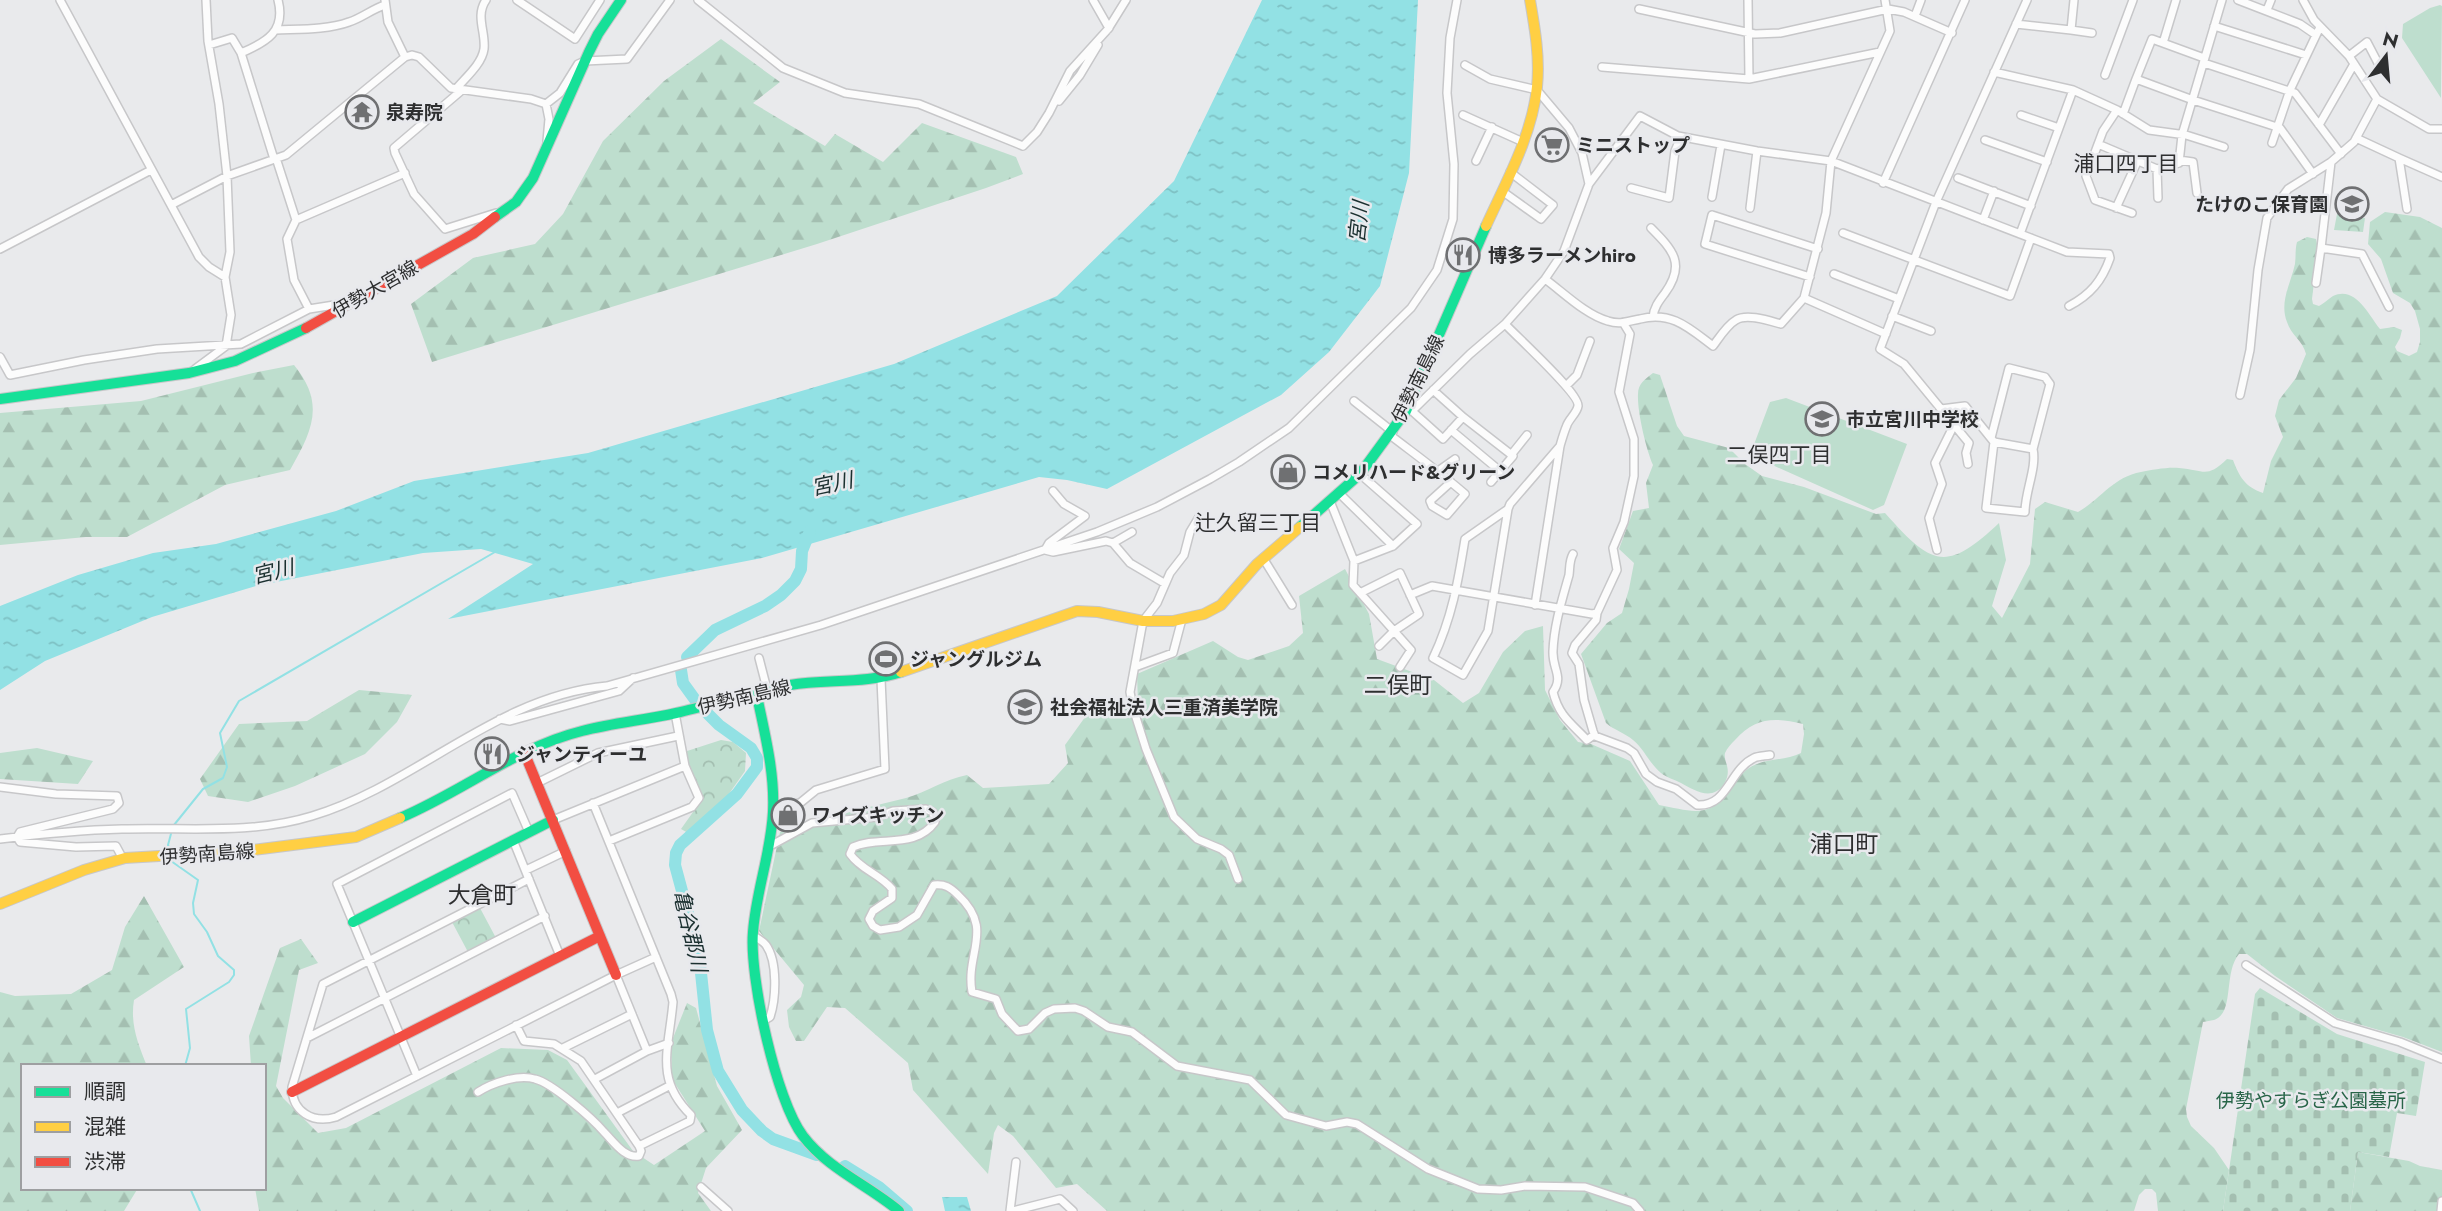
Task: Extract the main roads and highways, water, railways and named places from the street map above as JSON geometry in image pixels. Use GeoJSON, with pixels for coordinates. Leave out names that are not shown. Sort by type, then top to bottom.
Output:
{"type":"FeatureCollection","features":[{"type":"Feature","properties":{"kind":"main road","name":"伊勢大宮線"},"geometry":{"type":"LineString","coordinates":[[0,399],[189,373],[235,361],[273,345],[355,302],[474,234],[507,210],[533,178],[598,34],[621,0]]}},
{"type":"Feature","properties":{"kind":"main road","name":"伊勢南島線"},"geometry":{"type":"LineString","coordinates":[[0,904],[84,870],[123,859],[245,851],[356,837],[424,808],[548,740],[583,730],[675,713],[756,691],[794,684],[881,679],[1077,611],[1098,612],[1143,621],[1182,620],[1204,614],[1222,605],[1263,558],[1360,474],[1409,411],[1523,142],[1537,90],[1538,55],[1530,0]]}},
{"type":"Feature","properties":{"kind":"main road"},"geometry":{"type":"LineString","coordinates":[[756,691],[770,759],[773,808],[770,846],[759,888],[752,935],[754,974],[782,1093],[801,1132],[819,1153],[882,1196],[899,1211]]}},
{"type":"Feature","properties":{"kind":"main road"},"geometry":{"type":"LineString","coordinates":[[524,752],[616,975]]}},
{"type":"Feature","properties":{"kind":"main road"},"geometry":{"type":"LineString","coordinates":[[353,922],[552,820]]}},
{"type":"Feature","properties":{"kind":"main road"},"geometry":{"type":"LineString","coordinates":[[292,1091],[600,936]]}},
{"type":"Feature","properties":{"kind":"water","name":"宮川"},"geometry":{"type":"Polygon","coordinates":[[[1262,0],[1418,0],[1409,173],[1380,286],[1329,352],[1281,395],[1107,489],[1039,477],[762,558],[448,619],[533,564],[481,549],[423,553],[256,586],[152,617],[45,661],[0,690],[0,606],[78,575],[153,553],[216,544],[336,511],[414,481],[588,453],[894,364],[1057,296],[1174,181],[1262,0]]]}},
{"type":"Feature","properties":{"kind":"water"},"geometry":{"type":"Polygon","coordinates":[[[942,1197],[967,1197],[971,1211],[945,1211],[942,1197]]]}},
{"type":"Feature","properties":{"kind":"waterway","name":"亀谷郡川"},"geometry":{"type":"LineString","coordinates":[[687,657],[715,630],[765,606],[795,581],[801,569],[802,551],[810,531]]}},
{"type":"Feature","properties":{"kind":"waterway"},"geometry":{"type":"LineString","coordinates":[[174,825],[203,789],[223,778],[227,767],[220,733],[239,701],[495,552]]}},
{"type":"Feature","properties":{"kind":"waterway","name":"亀谷郡川"},"geometry":{"type":"LineString","coordinates":[[681,670],[683,683],[696,701]]}},
{"type":"Feature","properties":{"kind":"waterway","name":"亀谷郡川"},"geometry":{"type":"LineString","coordinates":[[705,711],[719,725],[751,748],[757,758],[757,767],[737,794],[680,845],[676,853],[675,865],[699,954],[707,1030],[718,1071],[742,1110],[773,1139],[817,1155]]}},
{"type":"Feature","properties":{"kind":"waterway"},"geometry":{"type":"LineString","coordinates":[[171,852],[168,845],[172,830]]}},
{"type":"Feature","properties":{"kind":"waterway"},"geometry":{"type":"LineString","coordinates":[[171,861],[198,880],[193,903],[194,914],[207,932],[218,956],[234,970],[229,982],[186,1009],[190,1048],[186,1064]]}},
{"type":"Feature","properties":{"kind":"waterway","name":"亀谷郡川"},"geometry":{"type":"LineString","coordinates":[[845,1166],[879,1187],[907,1211]]}},
{"type":"Feature","properties":{"kind":"waterway"},"geometry":{"type":"LineString","coordinates":[[191,1190],[200,1211]]}},
{"type":"Feature","properties":{"kind":"place","name":"泉寿院"},"geometry":{"type":"Point","coordinates":[362,112]}},
{"type":"Feature","properties":{"kind":"place","name":"ミニストップ"},"geometry":{"type":"Point","coordinates":[1552,145]}},
{"type":"Feature","properties":{"kind":"place","name":"たけのこ保育園"},"geometry":{"type":"Point","coordinates":[2352,204]}},
{"type":"Feature","properties":{"kind":"place","name":"博多ラーメンhiro"},"geometry":{"type":"Point","coordinates":[1463,255]}},
{"type":"Feature","properties":{"kind":"place","name":"市立宮川中学校"},"geometry":{"type":"Point","coordinates":[1822,419]}},
{"type":"Feature","properties":{"kind":"place","name":"コメリハード&グリーン"},"geometry":{"type":"Point","coordinates":[1288,472]}},
{"type":"Feature","properties":{"kind":"place","name":"ジャングルジム"},"geometry":{"type":"Point","coordinates":[886,659]}},
{"type":"Feature","properties":{"kind":"place","name":"社会福祉法人三重済美学院"},"geometry":{"type":"Point","coordinates":[1025,707]}},
{"type":"Feature","properties":{"kind":"place","name":"ジャンティーユ"},"geometry":{"type":"Point","coordinates":[492,754]}},
{"type":"Feature","properties":{"kind":"place","name":"ワイズキッチン"},"geometry":{"type":"Point","coordinates":[788,815]}},
{"type":"Feature","properties":{"kind":"district","name":"浦口四丁目"},"geometry":{"type":"Point","coordinates":[2126,164]}},
{"type":"Feature","properties":{"kind":"district","name":"二俣四丁目"},"geometry":{"type":"Point","coordinates":[1779,455]}},
{"type":"Feature","properties":{"kind":"district","name":"辻久留三丁目"},"geometry":{"type":"Point","coordinates":[1258,523]}},
{"type":"Feature","properties":{"kind":"district","name":"二俣町"},"geometry":{"type":"Point","coordinates":[1398,685]}},
{"type":"Feature","properties":{"kind":"district","name":"浦口町"},"geometry":{"type":"Point","coordinates":[1844,844]}},
{"type":"Feature","properties":{"kind":"district","name":"大倉町"},"geometry":{"type":"Point","coordinates":[482,895]}},
{"type":"Feature","properties":{"kind":"park label","name":"伊勢やすらぎ公園墓所"},"geometry":{"type":"Point","coordinates":[2311,1100]}}]}
